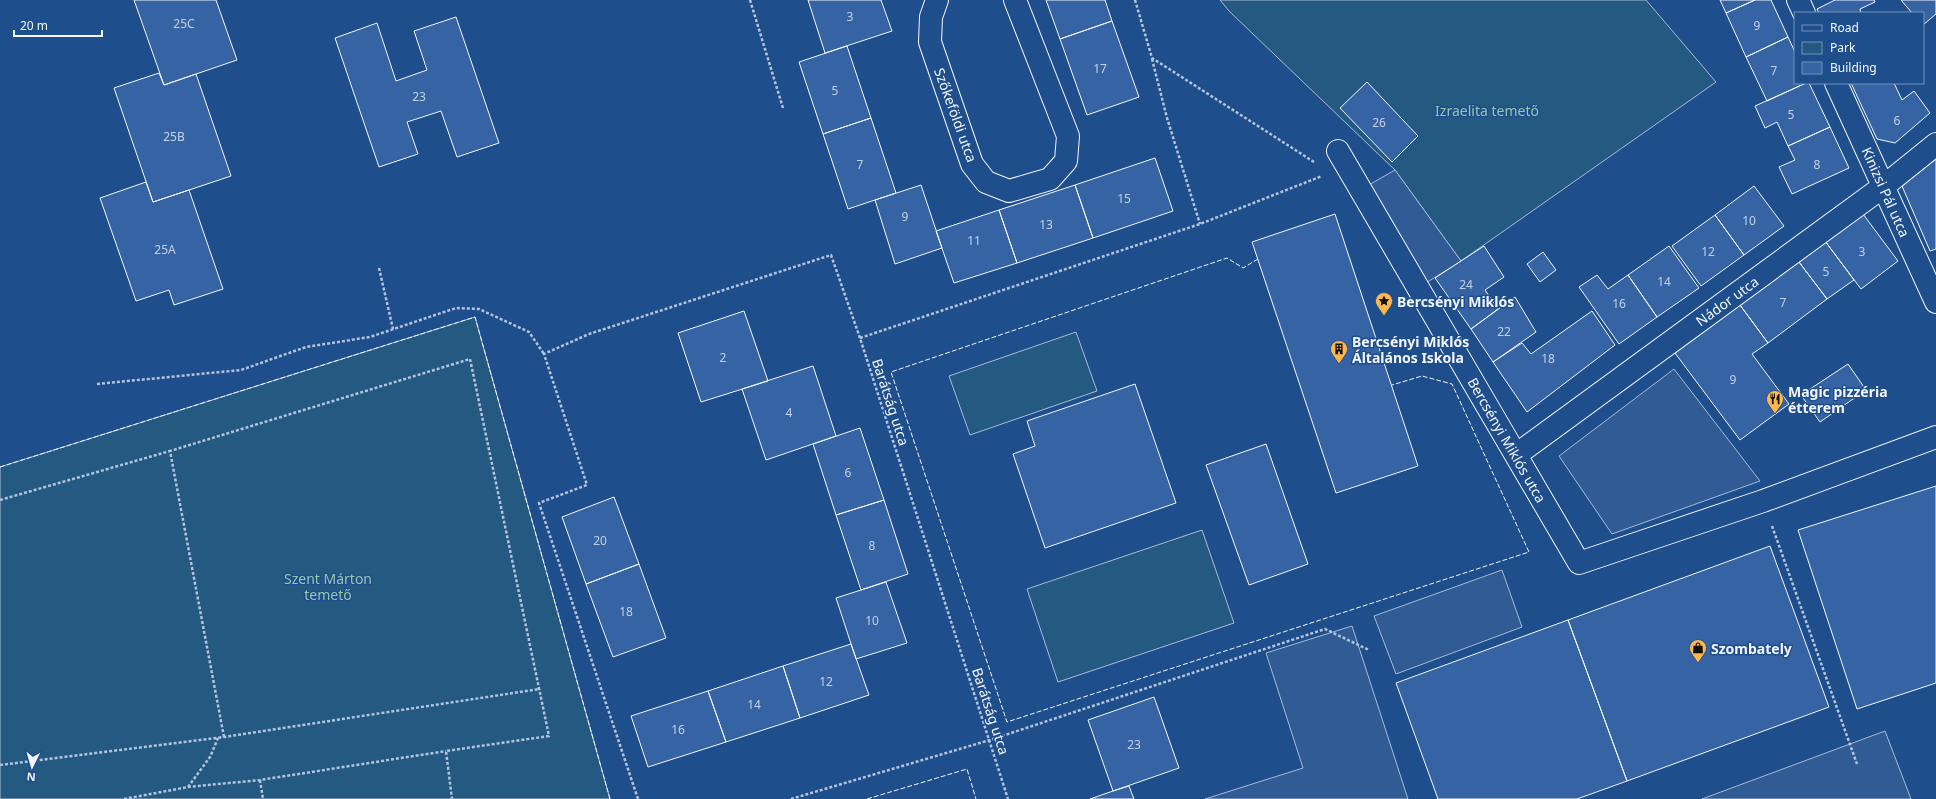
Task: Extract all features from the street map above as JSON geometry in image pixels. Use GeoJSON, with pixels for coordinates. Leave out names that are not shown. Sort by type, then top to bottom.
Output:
{"type":"FeatureCollection","features":[{"type":"Feature","properties":{"kind":"street","name":"Szőkeföldi utca"},"geometry":{"type":"LineString","coordinates":[[937,0],[931,17],[930,42],[972,164],[986,182],[1009,191],[1050,179],[1066,161],[1068,136],[1015,0]]}},
{"type":"Feature","properties":{"kind":"street"},"geometry":{"type":"LineString","coordinates":[[1798,0],[1804,12]]}},
{"type":"Feature","properties":{"kind":"street","name":"Kinizsi Pál utca"},"geometry":{"type":"LineString","coordinates":[[1836,84],[1936,302]]}},
{"type":"Feature","properties":{"kind":"street","name":"Nádor utca"},"geometry":{"type":"LineString","coordinates":[[1516,455],[1884,186],[1936,144]]}},
{"type":"Feature","properties":{"kind":"street","name":"Bercsényi Miklós utca"},"geometry":{"type":"LineString","coordinates":[[1338,151],[1579,562],[1763,501]]}},
{"type":"Feature","properties":{"kind":"street"},"geometry":{"type":"LineString","coordinates":[[1763,501],[1936,437]]}},
{"type":"Feature","properties":{"kind":"path"},"geometry":{"type":"LineString","coordinates":[[750,0],[783,108]]}},
{"type":"Feature","properties":{"kind":"path"},"geometry":{"type":"LineString","coordinates":[[1134,0],[1152,58],[1167,118],[1200,224]]}},
{"type":"Feature","properties":{"kind":"path"},"geometry":{"type":"LineString","coordinates":[[1152,58],[1317,164]]}},
{"type":"Feature","properties":{"kind":"path"},"geometry":{"type":"LineString","coordinates":[[860,338],[1200,224],[1323,176]]}},
{"type":"Feature","properties":{"kind":"path","name":"Barátság utca"},"geometry":{"type":"LineString","coordinates":[[544,354],[588,334],[831,255],[860,338],[1008,799]]}},
{"type":"Feature","properties":{"kind":"path"},"geometry":{"type":"LineString","coordinates":[[379,268],[392,329]]}},
{"type":"Feature","properties":{"kind":"path"},"geometry":{"type":"LineString","coordinates":[[97,384],[241,370],[306,347],[370,337],[456,308],[478,309],[529,332],[544,354],[587,485],[539,503],[638,799]]}},
{"type":"Feature","properties":{"kind":"path"},"geometry":{"type":"LineString","coordinates":[[0,500],[170,451],[470,359],[549,736],[260,780],[188,787],[124,799]]}},
{"type":"Feature","properties":{"kind":"path"},"geometry":{"type":"LineString","coordinates":[[170,451],[224,737]]}},
{"type":"Feature","properties":{"kind":"path"},"geometry":{"type":"LineString","coordinates":[[1763,501],[1857,764]]}},
{"type":"Feature","properties":{"kind":"path"},"geometry":{"type":"LineString","coordinates":[[791,799],[990,740],[1325,629],[1369,650]]}},
{"type":"Feature","properties":{"kind":"path"},"geometry":{"type":"LineString","coordinates":[[0,765],[224,737],[540,689]]}},
{"type":"Feature","properties":{"kind":"path"},"geometry":{"type":"LineString","coordinates":[[188,787],[210,757],[218,737]]}},
{"type":"Feature","properties":{"kind":"path"},"geometry":{"type":"LineString","coordinates":[[446,751],[452,799]]}},
{"type":"Feature","properties":{"kind":"path"},"geometry":{"type":"LineString","coordinates":[[260,780],[263,799]]}},
{"type":"Feature","properties":{"kind":"green space","name":"Izraelita temető"},"geometry":{"type":"Polygon","coordinates":[[[1220,0],[1646,0],[1716,82],[1461,261],[1395,170],[1229,11],[1220,0]]]}},
{"type":"Feature","properties":{"kind":"green space","name":"Szent Márton temető"},"geometry":{"type":"Polygon","coordinates":[[[475,317],[610,799],[0,799],[0,467],[475,317]]]}},
{"type":"Feature","properties":{"kind":"green space"},"geometry":{"type":"Polygon","coordinates":[[[1076,332],[1097,391],[970,435],[949,376],[1076,332]]]}},
{"type":"Feature","properties":{"kind":"green space"},"geometry":{"type":"Polygon","coordinates":[[[1202,530],[1234,623],[1058,682],[1027,589],[1202,530]]]}},
{"type":"Feature","properties":{"kind":"shaded area"},"geometry":{"type":"Polygon","coordinates":[[[1395,170],[1461,261],[1418,288],[1360,190],[1395,170]]]}},
{"type":"Feature","properties":{"kind":"shaded area"},"geometry":{"type":"Polygon","coordinates":[[[1674,369],[1760,481],[1612,534],[1559,456],[1674,369]]]}},
{"type":"Feature","properties":{"kind":"shaded area"},"geometry":{"type":"Polygon","coordinates":[[[1502,570],[1522,627],[1396,674],[1374,616],[1502,570]]]}},
{"type":"Feature","properties":{"kind":"shaded area"},"geometry":{"type":"Polygon","coordinates":[[[1352,626],[1408,799],[1205,799],[1303,768],[1266,653],[1352,626]]]}},
{"type":"Feature","properties":{"kind":"shaded area"},"geometry":{"type":"Polygon","coordinates":[[[1885,731],[1911,799],[1702,799],[1885,731]]]}},
{"type":"Feature","properties":{"kind":"building"},"geometry":{"type":"Polygon","coordinates":[[[134,0],[216,0],[237,60],[164,85],[134,0]]]}},
{"type":"Feature","properties":{"kind":"building"},"geometry":{"type":"Polygon","coordinates":[[[808,0],[881,0],[892,31],[825,53],[808,0]]]}},
{"type":"Feature","properties":{"kind":"building"},"geometry":{"type":"Polygon","coordinates":[[[1046,0],[1105,0],[1112,21],[1060,39],[1046,0]]]}},
{"type":"Feature","properties":{"kind":"building"},"geometry":{"type":"Polygon","coordinates":[[[1720,0],[1755,0],[1726,13],[1720,0]]]}},
{"type":"Feature","properties":{"kind":"building"},"geometry":{"type":"Polygon","coordinates":[[[1755,0],[1771,0],[1788,37],[1746,57],[1726,13],[1755,0]]]}},
{"type":"Feature","properties":{"kind":"building"},"geometry":{"type":"Polygon","coordinates":[[[1835,0],[1874,0],[1875,2],[1860,9],[1861,12],[1818,12],[1817,9],[1835,0]]]}},
{"type":"Feature","properties":{"kind":"building"},"geometry":{"type":"Polygon","coordinates":[[[1901,0],[1936,0],[1936,14],[1924,24],[1924,12],[1911,12],[1901,0]]]}},
{"type":"Feature","properties":{"kind":"building"},"geometry":{"type":"Polygon","coordinates":[[[456,17],[499,143],[457,157],[441,111],[407,122],[418,154],[379,167],[335,38],[377,23],[396,81],[427,70],[414,31],[456,17]]]}},
{"type":"Feature","properties":{"kind":"building"},"geometry":{"type":"Polygon","coordinates":[[[1112,21],[1139,97],[1087,115],[1060,39],[1112,21]]]}},
{"type":"Feature","properties":{"kind":"building"},"geometry":{"type":"Polygon","coordinates":[[[1788,37],[1794,50],[1794,84],[1804,84],[1767,101],[1746,57],[1788,37]]]}},
{"type":"Feature","properties":{"kind":"building"},"geometry":{"type":"Polygon","coordinates":[[[847,46],[871,118],[823,134],[799,62],[847,46]]]}},
{"type":"Feature","properties":{"kind":"building"},"geometry":{"type":"Polygon","coordinates":[[[159,73],[164,85],[196,74],[231,176],[153,202],[114,88],[159,73]]]}},
{"type":"Feature","properties":{"kind":"building"},"geometry":{"type":"Polygon","coordinates":[[[1367,82],[1418,136],[1392,162],[1340,108],[1367,82]]]}},
{"type":"Feature","properties":{"kind":"building"},"geometry":{"type":"Polygon","coordinates":[[[1804,84],[1809,84],[1830,127],[1788,146],[1777,122],[1765,128],[1755,106],[1804,84]]]}},
{"type":"Feature","properties":{"kind":"building"},"geometry":{"type":"Polygon","coordinates":[[[1851,84],[1894,84],[1902,100],[1914,91],[1930,113],[1895,143],[1877,139],[1851,84]]]}},
{"type":"Feature","properties":{"kind":"building"},"geometry":{"type":"Polygon","coordinates":[[[871,118],[896,193],[848,209],[823,134],[871,118]]]}},
{"type":"Feature","properties":{"kind":"building"},"geometry":{"type":"Polygon","coordinates":[[[1830,127],[1849,168],[1792,194],[1779,167],[1795,160],[1788,146],[1830,127]]]}},
{"type":"Feature","properties":{"kind":"building"},"geometry":{"type":"Polygon","coordinates":[[[1155,158],[1173,211],[1093,238],[1075,185],[1155,158]]]}},
{"type":"Feature","properties":{"kind":"building"},"geometry":{"type":"Polygon","coordinates":[[[1936,159],[1936,249],[1930,251],[1902,186],[1936,159]]]}},
{"type":"Feature","properties":{"kind":"building"},"geometry":{"type":"Polygon","coordinates":[[[146,182],[153,202],[189,190],[223,289],[174,305],[169,290],[136,301],[100,198],[146,182]]]}},
{"type":"Feature","properties":{"kind":"building"},"geometry":{"type":"Polygon","coordinates":[[[921,185],[942,248],[895,264],[875,200],[921,185]]]}},
{"type":"Feature","properties":{"kind":"building"},"geometry":{"type":"Polygon","coordinates":[[[1075,185],[1093,238],[1017,263],[999,210],[1075,185]]]}},
{"type":"Feature","properties":{"kind":"building"},"geometry":{"type":"Polygon","coordinates":[[[1754,186],[1784,226],[1744,255],[1715,215],[1754,186]]]}},
{"type":"Feature","properties":{"kind":"building"},"geometry":{"type":"Polygon","coordinates":[[[999,210],[1017,263],[954,283],[936,231],[999,210]]]}},
{"type":"Feature","properties":{"kind":"building","name":"Bercsényi Miklós Általános Iskola"},"geometry":{"type":"Polygon","coordinates":[[[1335,214],[1418,466],[1336,493],[1252,242],[1335,214]]]}},
{"type":"Feature","properties":{"kind":"building"},"geometry":{"type":"Polygon","coordinates":[[[1863,214],[1898,261],[1861,289],[1825,241],[1863,214]]]}},
{"type":"Feature","properties":{"kind":"building"},"geometry":{"type":"Polygon","coordinates":[[[1715,215],[1744,255],[1701,286],[1672,246],[1715,215]]]}},
{"type":"Feature","properties":{"kind":"building"},"geometry":{"type":"Polygon","coordinates":[[[1825,241],[1854,280],[1827,299],[1799,262],[1825,241]]]}},
{"type":"Feature","properties":{"kind":"building"},"geometry":{"type":"Polygon","coordinates":[[[1484,246],[1504,277],[1485,290],[1498,309],[1471,329],[1435,278],[1484,246]]]}},
{"type":"Feature","properties":{"kind":"building"},"geometry":{"type":"Polygon","coordinates":[[[1669,246],[1699,288],[1657,317],[1628,275],[1669,246]]]}},
{"type":"Feature","properties":{"kind":"building"},"geometry":{"type":"Polygon","coordinates":[[[1543,252],[1556,270],[1540,282],[1527,264],[1543,252]]]}},
{"type":"Feature","properties":{"kind":"building"},"geometry":{"type":"Polygon","coordinates":[[[1799,262],[1827,299],[1768,343],[1740,305],[1799,262]]]}},
{"type":"Feature","properties":{"kind":"building"},"geometry":{"type":"Polygon","coordinates":[[[1597,275],[1608,289],[1628,275],[1657,317],[1619,344],[1579,287],[1597,275]]]}},
{"type":"Feature","properties":{"kind":"building"},"geometry":{"type":"Polygon","coordinates":[[[1515,297],[1536,332],[1493,362],[1471,329],[1515,297]]]}},
{"type":"Feature","properties":{"kind":"building"},"geometry":{"type":"Polygon","coordinates":[[[1740,305],[1768,343],[1752,354],[1789,404],[1740,440],[1675,353],[1740,305]]]}},
{"type":"Feature","properties":{"kind":"building"},"geometry":{"type":"Polygon","coordinates":[[[744,311],[768,381],[701,402],[678,333],[744,311]]]}},
{"type":"Feature","properties":{"kind":"building"},"geometry":{"type":"Polygon","coordinates":[[[1592,311],[1615,345],[1527,412],[1493,362],[1522,343],[1531,354],[1592,311]]]}},
{"type":"Feature","properties":{"kind":"building"},"geometry":{"type":"Polygon","coordinates":[[[1848,364],[1866,390],[1820,422],[1801,395],[1848,364]]]}},
{"type":"Feature","properties":{"kind":"building"},"geometry":{"type":"Polygon","coordinates":[[[813,366],[836,436],[766,460],[742,389],[813,366]]]}},
{"type":"Feature","properties":{"kind":"building"},"geometry":{"type":"Polygon","coordinates":[[[1135,384],[1176,503],[1045,548],[1013,454],[1035,446],[1027,421],[1135,384]]]}},
{"type":"Feature","properties":{"kind":"building"},"geometry":{"type":"Polygon","coordinates":[[[860,428],[884,500],[836,515],[813,444],[860,428]]]}},
{"type":"Feature","properties":{"kind":"building"},"geometry":{"type":"Polygon","coordinates":[[[1266,444],[1308,564],[1249,585],[1206,465],[1266,444]]]}},
{"type":"Feature","properties":{"kind":"building"},"geometry":{"type":"Polygon","coordinates":[[[1936,486],[1936,683],[1857,709],[1798,530],[1936,486]]]}},
{"type":"Feature","properties":{"kind":"building"},"geometry":{"type":"Polygon","coordinates":[[[614,497],[639,564],[586,584],[562,517],[614,497]]]}},
{"type":"Feature","properties":{"kind":"building"},"geometry":{"type":"Polygon","coordinates":[[[884,500],[908,574],[861,590],[836,515],[884,500]]]}},
{"type":"Feature","properties":{"kind":"building","name":"Szombately"},"geometry":{"type":"Polygon","coordinates":[[[1770,546],[1829,707],[1627,781],[1568,620],[1770,546]]]}},
{"type":"Feature","properties":{"kind":"building"},"geometry":{"type":"Polygon","coordinates":[[[639,564],[666,638],[613,657],[586,584],[639,564]]]}},
{"type":"Feature","properties":{"kind":"building"},"geometry":{"type":"Polygon","coordinates":[[[886,582],[907,643],[856,659],[836,598],[886,582]]]}},
{"type":"Feature","properties":{"kind":"building"},"geometry":{"type":"Polygon","coordinates":[[[1568,620],[1627,781],[1577,799],[1438,799],[1396,683],[1568,620]]]}},
{"type":"Feature","properties":{"kind":"building"},"geometry":{"type":"Polygon","coordinates":[[[851,644],[869,695],[800,718],[783,666],[851,644]]]}},
{"type":"Feature","properties":{"kind":"building"},"geometry":{"type":"Polygon","coordinates":[[[783,666],[800,718],[726,742],[708,691],[783,666]]]}},
{"type":"Feature","properties":{"kind":"building"},"geometry":{"type":"Polygon","coordinates":[[[708,691],[726,742],[648,767],[631,716],[708,691]]]}},
{"type":"Feature","properties":{"kind":"building"},"geometry":{"type":"Polygon","coordinates":[[[1154,697],[1179,768],[1113,791],[1088,720],[1154,697]]]}},
{"type":"Feature","properties":{"kind":"building"},"geometry":{"type":"Polygon","coordinates":[[[1129,786],[1134,799],[1090,799],[1113,791],[1129,786]]]}},
{"type":"Feature","properties":{"kind":"fence"},"geometry":{"type":"LineString","coordinates":[[1258,259],[1243,268],[1227,258],[891,372],[1007,722],[1529,552],[1452,384],[1422,376],[1392,385]]}},
{"type":"Feature","properties":{"kind":"fence"},"geometry":{"type":"LineString","coordinates":[[0,467],[475,317],[610,799]]}},
{"type":"Feature","properties":{"kind":"fence"},"geometry":{"type":"LineString","coordinates":[[867,799],[967,769],[976,799]]}},
{"type":"Feature","properties":{"kind":"place","name":"Bercsényi Miklós"},"geometry":{"type":"Point","coordinates":[1384,316]}},
{"type":"Feature","properties":{"kind":"place","name":"Bercsényi Miklós Általános Iskola"},"geometry":{"type":"Point","coordinates":[1339,364]}},
{"type":"Feature","properties":{"kind":"place","name":"Magic pizzéria étterem"},"geometry":{"type":"Point","coordinates":[1775,414]}},
{"type":"Feature","properties":{"kind":"place","name":"Szombately"},"geometry":{"type":"Point","coordinates":[1698,663]}}]}
